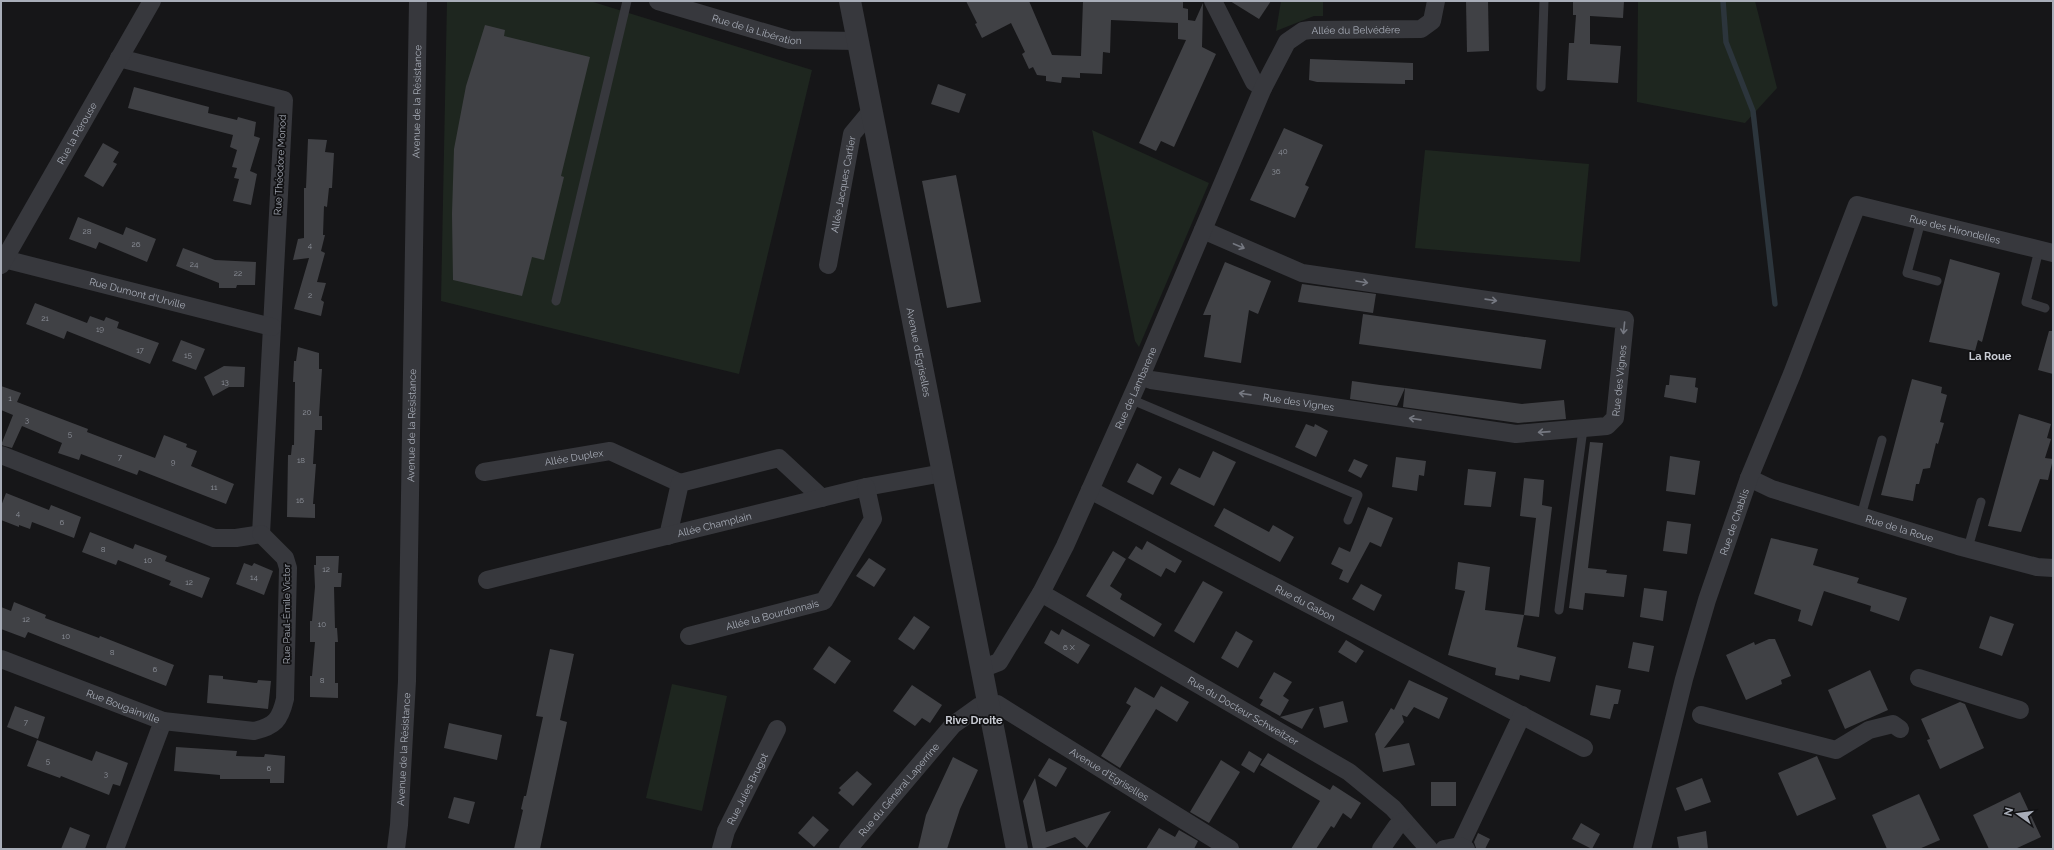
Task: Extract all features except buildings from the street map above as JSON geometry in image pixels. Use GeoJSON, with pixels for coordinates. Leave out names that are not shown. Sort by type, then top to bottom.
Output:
{"type":"FeatureCollection","features":[{"type":"Feature","properties":{"kind":"street","name":"Rue la Pérouse"},"geometry":{"type":"LineString","coordinates":[[3,262],[152,1]]}},
{"type":"Feature","properties":{"kind":"street","name":"Avenue de la Résistance"},"geometry":{"type":"LineString","coordinates":[[396,849],[399,825],[407,681],[418,1]]}},
{"type":"Feature","properties":{"kind":"street","name":"Rue de la Libération"},"geometry":{"type":"LineString","coordinates":[[658,1],[790,40],[858,42]]}},
{"type":"Feature","properties":{"kind":"street","name":"Avenue d'Egriselles"},"geometry":{"type":"LineString","coordinates":[[850,1],[1016,849]]}},
{"type":"Feature","properties":{"kind":"street"},"geometry":{"type":"LineString","coordinates":[[1213,1],[1254,82],[1263,88]]}},
{"type":"Feature","properties":{"kind":"street","name":"Allée du Belvédère"},"geometry":{"type":"LineString","coordinates":[[1263,88],[1287,42],[1303,31],[1421,29],[1432,21],[1436,1]]}},
{"type":"Feature","properties":{"kind":"street","name":"Rue Théodore Monod"},"geometry":{"type":"LineString","coordinates":[[119,58],[284,100],[272,327]]}},
{"type":"Feature","properties":{"kind":"street","name":"Rue de Lambarene"},"geometry":{"type":"LineString","coordinates":[[981,669],[999,662],[1041,593],[1065,546],[1141,376],[1263,88]]}},
{"type":"Feature","properties":{"kind":"street","name":"Allée Jacques Cartier"},"geometry":{"type":"LineString","coordinates":[[828,265],[852,134],[872,110]]}},
{"type":"Feature","properties":{"kind":"street","name":"Rue des Hirondelles"},"geometry":{"type":"LineString","coordinates":[[1857,205],[2046,252]]}},
{"type":"Feature","properties":{"kind":"street","name":"Rue de Chablis"},"geometry":{"type":"LineString","coordinates":[[1642,849],[1684,679],[1701,622],[1749,478],[1792,374],[1857,205]]}},
{"type":"Feature","properties":{"kind":"street","name":"Rue des Vignes"},"geometry":{"type":"LineString","coordinates":[[1141,376],[1151,380],[1516,434],[1607,426],[1615,418],[1625,320],[1302,273],[1203,230]]}},
{"type":"Feature","properties":{"kind":"street","name":"Rue Dumont d'Urville"},"geometry":{"type":"LineString","coordinates":[[3,262],[272,327]]}},
{"type":"Feature","properties":{"kind":"street"},"geometry":{"type":"LineString","coordinates":[[1,455],[214,538],[236,538],[261,534],[272,327]]}},
{"type":"Feature","properties":{"kind":"street","name":"Allée Duplex"},"geometry":{"type":"LineString","coordinates":[[484,472],[610,450],[680,483]]}},
{"type":"Feature","properties":{"kind":"street"},"geometry":{"type":"LineString","coordinates":[[668,536],[680,483],[779,458],[822,498]]}},
{"type":"Feature","properties":{"kind":"street","name":"Allée Champlain"},"geometry":{"type":"LineString","coordinates":[[487,580],[866,487],[943,473]]}},
{"type":"Feature","properties":{"kind":"street","name":"Rue de la Roue"},"geometry":{"type":"LineString","coordinates":[[1749,478],[1772,489],[1968,548],[2037,567],[2053,568]]}},
{"type":"Feature","properties":{"kind":"street","name":"Allée la Bourdonnais"},"geometry":{"type":"LineString","coordinates":[[689,636],[824,601],[873,519],[866,487]]}},
{"type":"Feature","properties":{"kind":"street","name":"Rue du Gabon"},"geometry":{"type":"LineString","coordinates":[[1090,490],[1522,714],[1584,748]]}},
{"type":"Feature","properties":{"kind":"street","name":"Rue Paul-Émile Victor"},"geometry":{"type":"LineString","coordinates":[[163,721],[254,731],[268,727],[281,715],[285,699],[288,568],[285,558],[261,534]]}},
{"type":"Feature","properties":{"kind":"street","name":"Rue du Docteur Schweitzer"},"geometry":{"type":"LineString","coordinates":[[1041,593],[1348,772],[1393,808],[1429,849]]}},
{"type":"Feature","properties":{"kind":"street","name":"Rue Bougainville"},"geometry":{"type":"LineString","coordinates":[[1,659],[163,721],[115,849]]}},
{"type":"Feature","properties":{"kind":"street"},"geometry":{"type":"LineString","coordinates":[[1918,678],[2020,710]]}},
{"type":"Feature","properties":{"kind":"street","name":"Avenue d'Egriselles"},"geometry":{"type":"LineString","coordinates":[[988,704],[998,704],[1230,849]]}},
{"type":"Feature","properties":{"kind":"street","name":"Rue du Général Laperrine"},"geometry":{"type":"LineString","coordinates":[[848,849],[953,724],[978,707],[988,704]]}},
{"type":"Feature","properties":{"kind":"street"},"geometry":{"type":"LineString","coordinates":[[1456,848],[1522,714]]}},
{"type":"Feature","properties":{"kind":"street"},"geometry":{"type":"LineString","coordinates":[[1701,715],[1836,750],[1869,730],[1893,724],[1900,729]]}},
{"type":"Feature","properties":{"kind":"street","name":"Rue Jules Brugot"},"geometry":{"type":"LineString","coordinates":[[721,849],[726,831],[777,730]]}},
{"type":"Feature","properties":{"kind":"street"},"geometry":{"type":"LineString","coordinates":[[1381,849],[1397,826],[1404,821]]}},
{"type":"Feature","properties":{"kind":"lane"},"geometry":{"type":"LineString","coordinates":[[556,301],[626,1]]}},
{"type":"Feature","properties":{"kind":"lane"},"geometry":{"type":"LineString","coordinates":[[1541,87],[1544,1]]}},
{"type":"Feature","properties":{"kind":"lane"},"geometry":{"type":"LineString","coordinates":[[1921,220],[1907,273],[1937,281]]}},
{"type":"Feature","properties":{"kind":"lane"},"geometry":{"type":"LineString","coordinates":[[2045,308],[2026,302],[2046,252]]}},
{"type":"Feature","properties":{"kind":"lane"},"geometry":{"type":"LineString","coordinates":[[1130,399],[1358,495],[1348,520]]}},
{"type":"Feature","properties":{"kind":"lane"},"geometry":{"type":"LineString","coordinates":[[1559,610],[1583,429]]}},
{"type":"Feature","properties":{"kind":"lane"},"geometry":{"type":"LineString","coordinates":[[1861,516],[1882,440]]}},
{"type":"Feature","properties":{"kind":"lane"},"geometry":{"type":"LineString","coordinates":[[1968,548],[1981,502]]}},
{"type":"Feature","properties":{"kind":"shaded area"},"geometry":{"type":"Polygon","coordinates":[[[447,1],[590,1],[812,70],[739,374],[441,301],[447,1]]]}},
{"type":"Feature","properties":{"kind":"shaded area"},"geometry":{"type":"Polygon","coordinates":[[[1281,1],[1323,1],[1323,16],[1314,16],[1276,31],[1281,1]]]}},
{"type":"Feature","properties":{"kind":"shaded area"},"geometry":{"type":"Polygon","coordinates":[[[1638,1],[1755,1],[1777,88],[1745,123],[1637,102],[1638,1]]]}},
{"type":"Feature","properties":{"kind":"shaded area"},"geometry":{"type":"Polygon","coordinates":[[[1092,130],[1209,183],[1139,347],[1135,341],[1092,130]]]}},
{"type":"Feature","properties":{"kind":"shaded area"},"geometry":{"type":"Polygon","coordinates":[[[1425,150],[1589,164],[1580,262],[1415,248],[1425,150]]]}},
{"type":"Feature","properties":{"kind":"shaded area"},"geometry":{"type":"Polygon","coordinates":[[[672,684],[727,696],[702,811],[646,798],[672,684]]]}},
{"type":"Feature","properties":{"kind":"waterway"},"geometry":{"type":"LineString","coordinates":[[1723,1],[1726,42],[1753,111],[1775,304]]}},
{"type":"Feature","properties":{"kind":"district","name":"La Roue"},"geometry":{"type":"Point","coordinates":[1990,356]}},
{"type":"Feature","properties":{"kind":"district","name":"Rive Droite"},"geometry":{"type":"Point","coordinates":[974,720]}}]}
